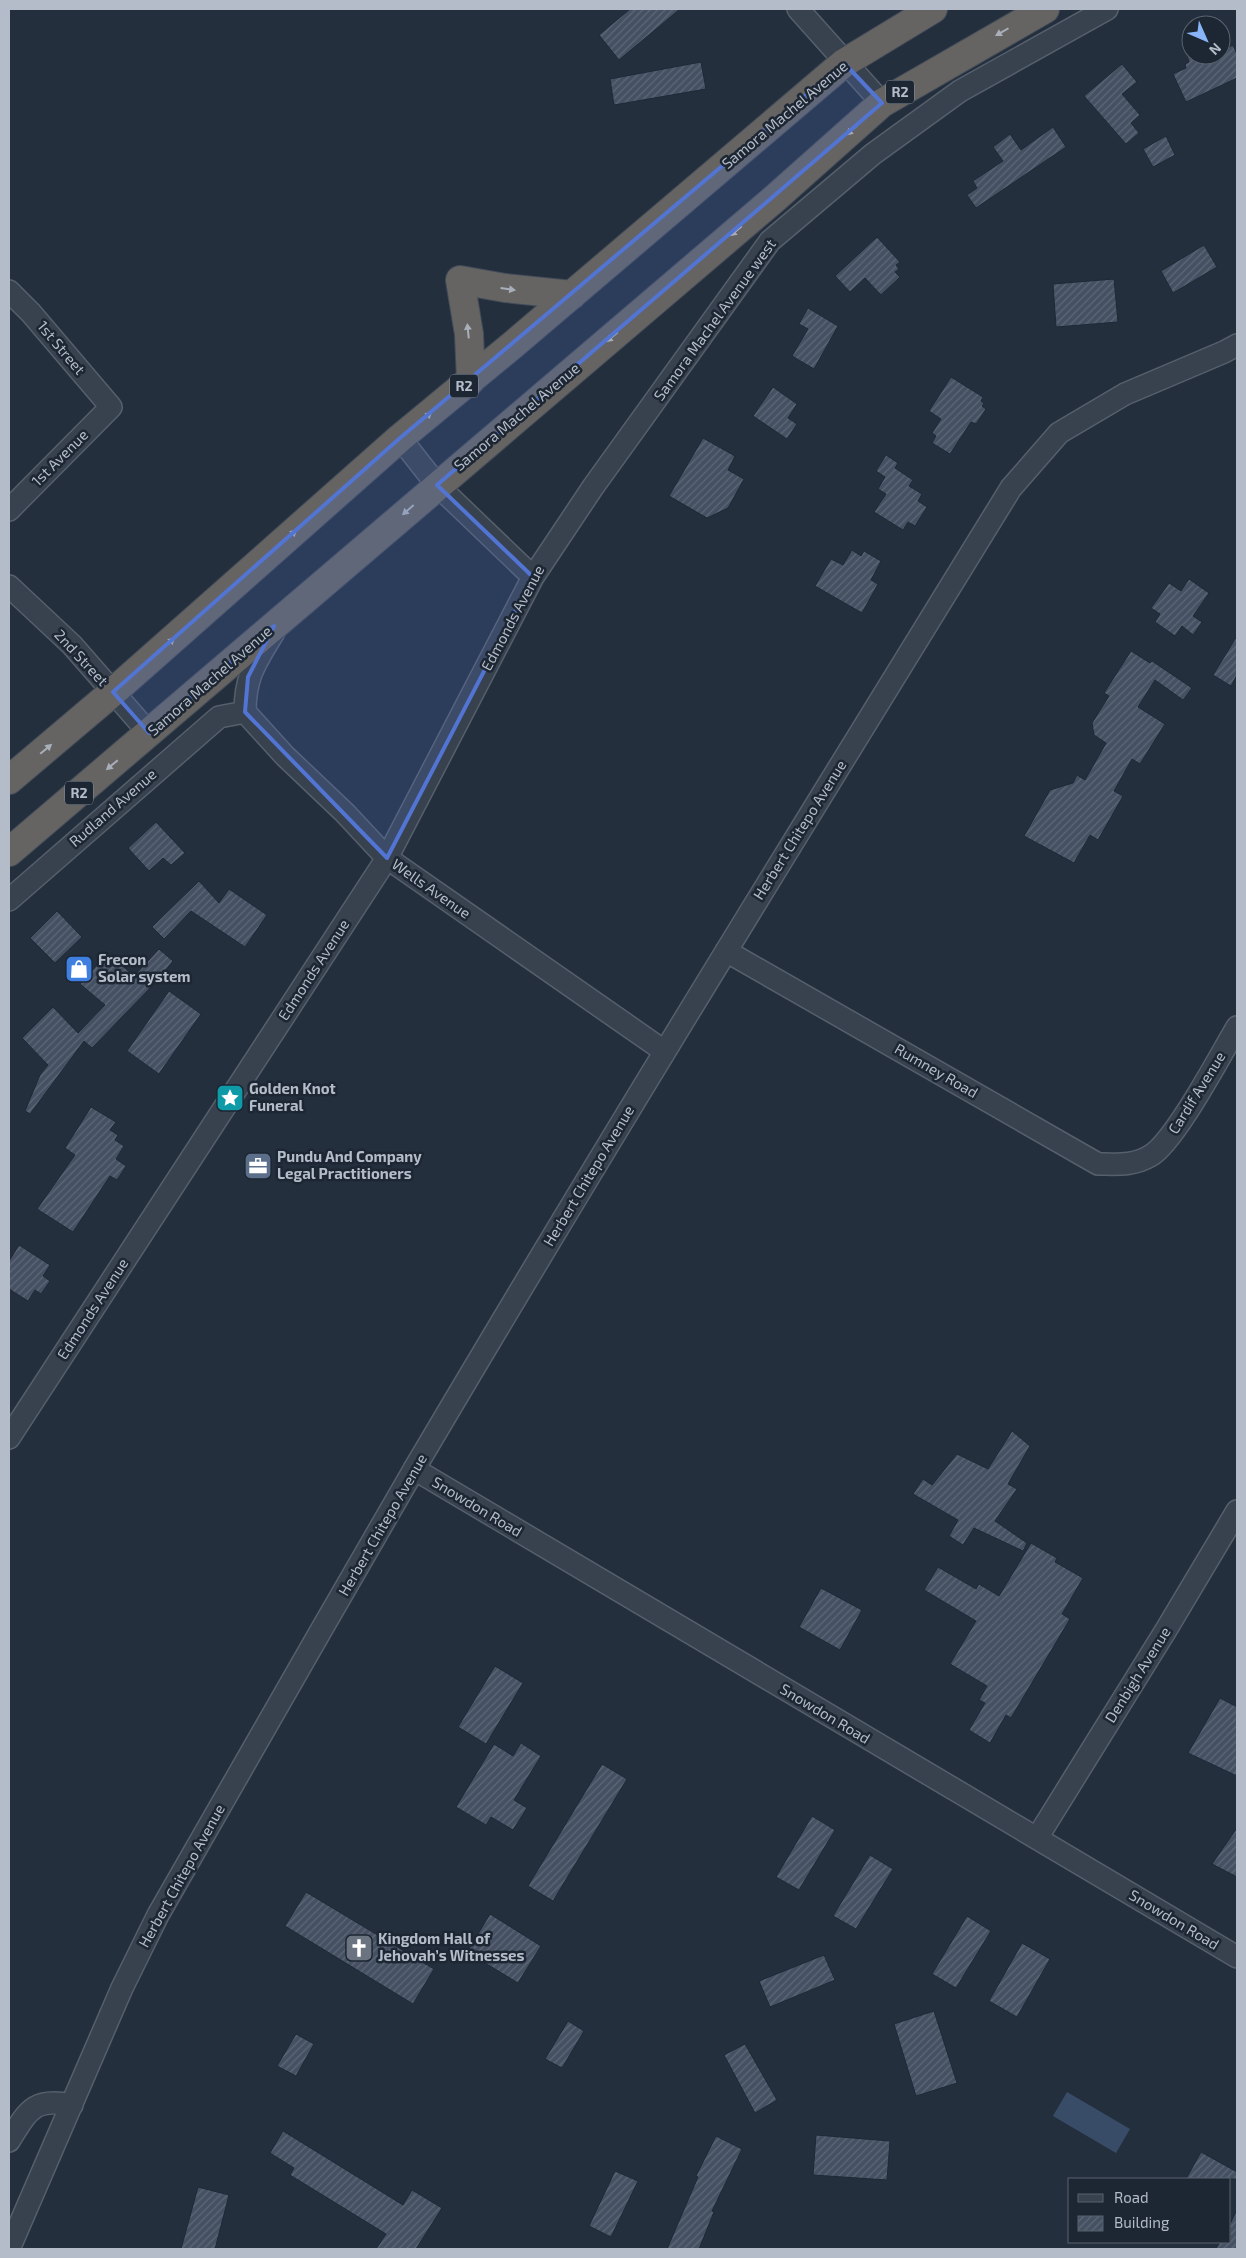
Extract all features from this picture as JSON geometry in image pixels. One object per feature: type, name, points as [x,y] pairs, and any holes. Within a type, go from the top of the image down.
[{"type":"highway","name":"Samora Machel Avenue","points":[[9,780],[113,692],[400,438],[572,295],[844,63],[933,9]]},
{"type":"highway","name":"Samora Machel Avenue","points":[[9,852],[773,200],[882,103],[1045,9]]},
{"type":"highway","points":[[471,380],[469,334],[460,280],[523,291],[572,295]]},
{"type":"street","points":[[798,9],[844,63],[882,103]]},
{"type":"street","name":"Samora Machel Avenue west","points":[[593,487],[770,241],[873,154],[960,91],[1107,9]]},
{"type":"street","name":"1st Street","points":[[9,291],[111,407]]},
{"type":"street","name":"Herbert Chitepo Avenue","points":[[9,2248],[122,1988],[158,1915],[414,1470],[664,1051],[1011,488],[1059,433],[1124,394],[1233,353]]},
{"type":"street","name":"1st Avenue","points":[[9,510],[111,407]]},
{"type":"street","points":[[400,438],[437,485],[533,577]]},
{"type":"street","name":"Edmonds Avenue","points":[[9,1438],[387,858],[533,577],[593,487]]},
{"type":"street","name":"2nd Street","points":[[9,586],[72,645],[149,733]]},
{"type":"street","points":[[245,712],[245,691],[248,677],[281,620]]},
{"type":"street","name":"Wells Avenue","points":[[245,712],[285,756],[345,813],[387,858],[664,1051]]},
{"type":"street","name":"Rudland Avenue","points":[[9,900],[219,717],[245,712]]},
{"type":"street","name":"Rumney Road","points":[[726,951],[1098,1164],[1129,1165],[1152,1156]]},
{"type":"street","name":"Cardif Avenue","points":[[1152,1156],[1173,1134],[1237,1026]]},
{"type":"street","name":"Snowdon Road","points":[[414,1470],[1237,1957]]},
{"type":"street","name":"Denbigh Avenue","points":[[1037,1838],[1161,1639],[1237,1511]]},
{"type":"street","points":[[9,2141],[26,2114],[40,2103],[53,2101],[72,2105]]},
{"type":"highlighted area","points":[[844,63],[882,103],[437,485],[533,577],[387,858],[245,712],[248,677],[274,626],[149,733],[113,692],[400,438]]},
{"type":"water","points":[[1067,2092],[1130,2129],[1116,2153],[1053,2116]]},
{"type":"building","points":[[630,9],[680,9],[619,60],[599,35]]},
{"type":"building","points":[[1233,45],[1237,54],[1237,78],[1186,102],[1173,74],[1186,68],[1185,65],[1231,65],[1231,46]]},
{"type":"building","points":[[701,62],[706,89],[614,105],[610,79]]},
{"type":"building","points":[[1122,64],[1137,82],[1122,94],[1140,115],[1131,123],[1139,133],[1126,144],[1084,96]]},
{"type":"building","points":[[1053,127],[1066,147],[976,208],[967,195],[977,188],[973,181],[1003,161],[993,147],[1010,134],[1021,150]]},
{"type":"building","points":[[1166,136],[1175,155],[1153,167],[1143,149]]},
{"type":"building","points":[[877,237],[900,262],[896,265],[899,269],[895,272],[900,277],[881,295],[865,278],[850,292],[835,276]]},
{"type":"building","points":[[1204,245],[1217,267],[1173,293],[1161,271]]},
{"type":"building","points":[[1114,279],[1118,322],[1056,327],[1053,284]]},
{"type":"building","points":[[808,308],[838,326],[814,369],[792,356],[808,329],[799,324]]},
{"type":"building","points":[[951,377],[983,397],[981,401],[984,403],[982,406],[986,409],[976,424],[971,422],[950,454],[932,443],[936,436],[932,433],[941,419],[929,411]]},
{"type":"building","points":[[773,387],[797,404],[788,418],[797,424],[787,439],[753,416]]},
{"type":"building","points":[[703,438],[735,456],[728,470],[744,479],[728,508],[707,518],[669,496]]},
{"type":"building","points":[[886,455],[898,463],[895,468],[913,480],[909,486],[922,494],[918,501],[927,507],[915,526],[908,522],[903,530],[874,512],[886,494],[878,489],[885,477],[876,471]]},
{"type":"building","points":[[852,550],[861,556],[864,551],[881,561],[871,580],[878,584],[862,613],[815,586],[831,559],[843,565]]},
{"type":"building","points":[[1189,579],[1209,593],[1193,616],[1202,622],[1193,635],[1182,626],[1175,636],[1155,622],[1160,614],[1151,608],[1169,583],[1181,591]]},
{"type":"building","points":[[1237,636],[1237,675],[1231,686],[1213,675]]},
{"type":"building","points":[[1131,651],[1150,663],[1152,661],[1192,688],[1183,700],[1155,680],[1138,707],[1165,724],[1140,764],[1132,759],[1114,791],[1123,796],[1098,840],[1090,835],[1074,863],[1024,836],[1050,790],[1073,783],[1077,775],[1085,780],[1106,743],[1094,735],[1092,723],[1109,696],[1104,693]]},
{"type":"building","points":[[156,822],[185,853],[171,865],[163,858],[149,871],[128,848]]},
{"type":"building","points":[[199,881],[219,903],[229,889],[267,915],[245,947],[191,911],[164,939],[152,927]]},
{"type":"building","points":[[57,911],[82,937],[55,963],[30,938]]},
{"type":"building","points":[[159,949],[173,961],[156,982],[92,1048],[84,1041],[30,1114],[25,1111],[40,1075],[48,1065],[22,1038],[53,1007],[78,1033],[105,1005],[80,984],[108,953],[134,976]]},
{"type":"building","points":[[169,991],[201,1014],[159,1074],[127,1051]]},
{"type":"building","points":[[91,1107],[116,1122],[110,1130],[118,1135],[115,1140],[124,1146],[116,1159],[126,1166],[117,1180],[110,1176],[73,1232],[37,1209],[75,1155],[65,1148]]},
{"type":"building","points":[[19,1245],[50,1265],[43,1276],[50,1281],[41,1294],[35,1290],[28,1301],[9,1289],[9,1261]]},
{"type":"building","points":[[1012,1431],[1030,1446],[1008,1484],[1017,1489],[995,1521],[1027,1543],[1023,1551],[974,1528],[963,1545],[949,1536],[958,1520],[913,1494],[923,1479],[932,1485],[957,1454],[988,1469]]},
{"type":"building","points":[[1031,1543],[1057,1558],[1055,1562],[1083,1578],[1062,1614],[1070,1619],[1011,1718],[1006,1715],[990,1743],[969,1730],[985,1703],[979,1700],[987,1686],[950,1664],[976,1621],[924,1590],[938,1567],[976,1589],[979,1584],[999,1596]]},
{"type":"building","points":[[821,1588],[862,1610],[840,1650],[799,1627]]},
{"type":"building","points":[[495,1666],[523,1683],[486,1744],[458,1727]]},
{"type":"building","points":[[1220,1698],[1237,1707],[1237,1776],[1188,1753]]},
{"type":"building","points":[[521,1743],[541,1756],[514,1800],[527,1808],[513,1830],[491,1817],[486,1825],[456,1807],[494,1744],[513,1756]]},
{"type":"building","points":[[602,1764],[627,1779],[553,1901],[528,1886]]},
{"type":"building","points":[[812,1816],[835,1830],[799,1890],[776,1877]]},
{"type":"building","points":[[1237,1828],[1237,1877],[1212,1864]]},
{"type":"building","points":[[870,1855],[893,1869],[856,1929],[833,1916]]},
{"type":"building","name":"Kingdom Hall of Jehovah’s Witnesses","points":[[306,1892],[434,1969],[413,2004],[285,1926]]},
{"type":"building","points":[[490,1914],[541,1946],[518,1983],[467,1952]]},
{"type":"building","points":[[967,1916],[991,1931],[956,1988],[932,1974]]},
{"type":"building","points":[[1022,1943],[1050,1959],[1017,2017],[989,2001]]},
{"type":"building","points":[[824,1955],[835,1980],[770,2007],[759,1981]]},
{"type":"building","points":[[934,2011],[957,2083],[916,2096],[894,2024]]},
{"type":"building","points":[[568,2021],[584,2031],[562,2068],[545,2059]]},
{"type":"building","points":[[296,2034],[314,2044],[296,2076],[277,2066]]},
{"type":"building","points":[[745,2044],[777,2100],[755,2113],[724,2055]]},
{"type":"building","points":[[283,2131],[403,2205],[412,2190],[442,2208],[416,2249],[376,2249],[386,2234],[290,2175],[294,2168],[270,2153]]},
{"type":"building","points":[[816,2135],[890,2141],[887,2180],[813,2175]]},
{"type":"building","points":[[716,2136],[742,2149],[712,2211],[714,2212],[699,2249],[667,2249],[698,2177],[696,2176]]},
{"type":"building","points":[[1201,2152],[1237,2172],[1237,2179],[1187,2178]]},
{"type":"building","points":[[615,2171],[638,2181],[611,2237],[589,2226]]},
{"type":"building","points":[[198,2187],[229,2195],[215,2249],[181,2249]]},
{"type":"building","points":[[1237,2210],[1237,2249],[1216,2249],[1219,2243],[1231,2243],[1231,2222]]},
{"type":"place","name":"Frecon Solar system","points":[[79,969]]},
{"type":"place","name":"Golden Knot Funeral","points":[[230,1098]]},
{"type":"place","name":"Pundu And Company Legal Practitioners","points":[[258,1166]]},
{"type":"place","name":"Kingdom Hall of Jehovah’s Witnesses","points":[[359,1948]]}]
